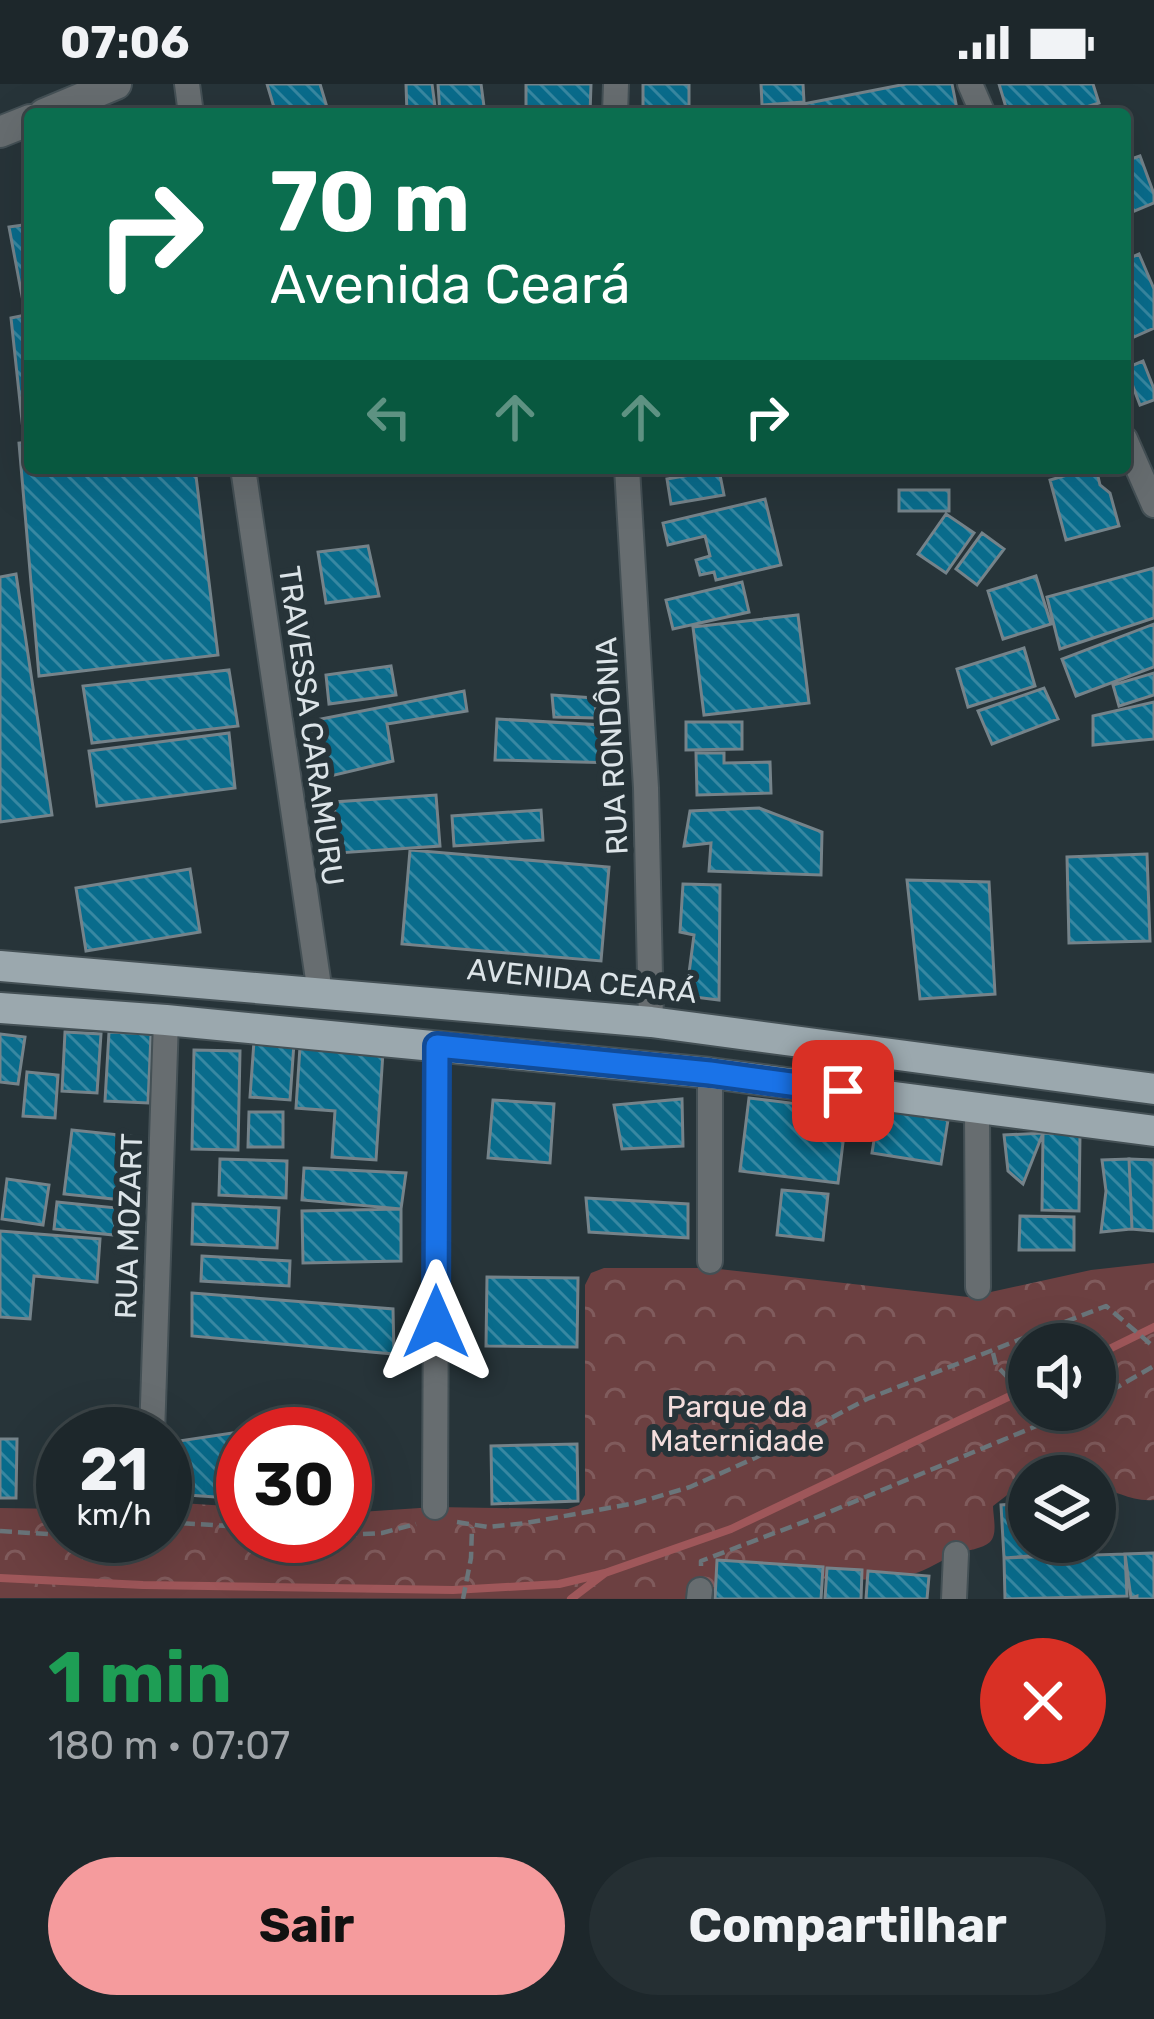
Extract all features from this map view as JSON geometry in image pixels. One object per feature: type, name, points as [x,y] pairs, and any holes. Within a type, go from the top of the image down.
[{"type":"main road","name":"AVENIDA CEARÁ","points":[[0,966],[651,1022],[1154,1089]]},
{"type":"main road","points":[[0,1008],[710,1073],[1154,1131]]},
{"type":"street","points":[[58,108],[116,84]]},
{"type":"street","points":[[1131,453],[1154,505]]},
{"type":"street","name":"TRAVESSA CARAMURU","points":[[244,474],[320,994]]},
{"type":"street","name":"RUA RONDÔNIA","points":[[627,474],[646,788],[651,1022]]},
{"type":"street","name":"RUA MOZART","points":[[153,1407],[166,1021]]},
{"type":"street","points":[[434,1516],[437,1046]]},
{"type":"street","points":[[710,1073],[710,1261]]},
{"type":"street","points":[[977,1110],[978,1288]]},
{"type":"street","points":[[954,1599],[956,1554]]},
{"type":"path","points":[[372,1533],[434,1516],[472,1525],[507,1525],[636,1503],[690,1487],[867,1399],[1106,1306],[1154,1347]]},
{"type":"path","points":[[993,1352],[996,1365],[1008,1378]]},
{"type":"path","points":[[1116,1388],[1154,1366]]},
{"type":"path","points":[[700,1595],[701,1561],[1030,1431]]},
{"type":"path","points":[[463,1599],[472,1525]]},
{"type":"path","points":[[0,1531],[36,1533]]},
{"type":"green space","name":"Parque da Maternidade","points":[[1154,1263],[1154,1500],[1116,1493],[1116,1455],[1008,1455],[1008,1494],[993,1506],[992,1539],[979,1548],[913,1574],[747,1581],[694,1599],[0,1598],[0,1508],[36,1509],[36,1563],[192,1563],[192,1504],[216,1505],[216,1563],[372,1563],[372,1511],[568,1509],[579,1505],[585,1495],[585,1285],[591,1273],[604,1268],[710,1268],[968,1297],[1091,1270]]},
{"type":"building","points":[[267,84],[320,84],[327,108],[274,108]]},
{"type":"building","points":[[406,84],[432,84],[435,108],[407,108]]},
{"type":"building","points":[[438,84],[481,84],[484,108],[440,108]]},
{"type":"building","points":[[526,84],[591,84],[590,108],[526,108]]},
{"type":"building","points":[[643,84],[689,84],[689,108],[643,108]]},
{"type":"building","points":[[761,84],[803,84],[804,102],[762,105]]},
{"type":"building","points":[[906,84],[952,84],[957,108],[783,108]]},
{"type":"building","points":[[999,84],[1093,84],[1099,103],[1083,108],[1006,108]]},
{"type":"building","points":[[1140,156],[1154,203],[1131,213],[1131,159]]},
{"type":"building","points":[[24,225],[24,307],[9,227]]},
{"type":"building","points":[[1139,254],[1154,289],[1154,328],[1131,338],[1131,257]]},
{"type":"building","points":[[24,315],[24,430],[23,430],[11,318]]},
{"type":"building","points":[[1143,361],[1154,400],[1140,405],[1131,366]]},
{"type":"building","points":[[19,443],[24,443],[24,474],[196,474],[218,655],[39,676]]},
{"type":"building","points":[[720,474],[724,495],[671,504],[667,479]]},
{"type":"building","points":[[1097,474],[1100,485],[1110,493],[1119,526],[1066,540],[1050,480]]},
{"type":"building","points":[[899,490],[949,490],[949,511],[899,511]]},
{"type":"building","points":[[765,499],[781,565],[716,580],[714,572],[700,575],[696,560],[710,556],[705,536],[668,545],[663,523]]},
{"type":"building","points":[[946,514],[974,533],[946,573],[918,554]]},
{"type":"building","points":[[982,533],[1004,549],[977,585],[956,569]]},
{"type":"building","points":[[368,546],[379,596],[326,603],[318,552]]},
{"type":"building","points":[[1154,568],[1154,618],[1060,649],[1047,597]]},
{"type":"building","points":[[16,574],[52,815],[0,822],[0,577]]},
{"type":"building","points":[[1036,576],[1051,624],[1003,639],[988,591]]},
{"type":"building","points":[[742,582],[749,612],[673,629],[666,600]]},
{"type":"building","points":[[798,615],[809,703],[704,715],[693,627]]},
{"type":"building","points":[[1154,624],[1154,667],[1076,696],[1062,659]]},
{"type":"building","points":[[1024,648],[1035,686],[968,707],[957,669]]},
{"type":"building","points":[[391,666],[396,695],[329,704],[326,675]]},
{"type":"building","points":[[229,670],[238,726],[92,743],[83,686]]},
{"type":"building","points":[[1154,673],[1154,695],[1119,706],[1113,685]]},
{"type":"building","points":[[1044,688],[1058,719],[992,744],[978,711]]},
{"type":"building","points":[[464,691],[467,711],[387,724],[393,761],[318,779],[311,721]]},
{"type":"building","points":[[552,695],[594,698],[597,718],[554,717]]},
{"type":"building","points":[[1154,702],[1154,739],[1093,745],[1093,716]]},
{"type":"building","points":[[497,719],[620,726],[619,763],[495,760]]},
{"type":"building","points":[[686,722],[742,722],[742,749],[686,750]]},
{"type":"building","points":[[229,733],[235,788],[97,806],[89,751]]},
{"type":"building","points":[[696,753],[724,753],[724,763],[770,762],[771,793],[697,795]]},
{"type":"building","points":[[436,795],[440,846],[338,853],[334,802]]},
{"type":"building","points":[[759,808],[822,832],[821,875],[709,871],[711,843],[684,846],[690,811]]},
{"type":"building","points":[[541,810],[543,840],[454,846],[452,816]]},
{"type":"building","points":[[410,850],[609,867],[601,961],[402,944]]},
{"type":"building","points":[[1147,854],[1150,941],[1069,943],[1067,857]]},
{"type":"building","points":[[190,869],[200,932],[86,951],[76,888]]},
{"type":"building","points":[[907,880],[989,882],[995,994],[920,999]]},
{"type":"building","points":[[683,884],[720,885],[719,1000],[686,996],[694,935],[680,932]]},
{"type":"building","points":[[65,1032],[101,1034],[97,1093],[62,1091]]},
{"type":"building","points":[[109,1032],[151,1034],[148,1103],[105,1101]]},
{"type":"building","points":[[0,1034],[25,1037],[18,1084],[0,1082]]},
{"type":"building","points":[[254,1041],[294,1043],[290,1100],[250,1097]]},
{"type":"building","points":[[300,1047],[383,1052],[376,1160],[332,1157],[335,1111],[296,1108]]},
{"type":"building","points":[[194,1050],[240,1051],[238,1150],[192,1149]]},
{"type":"building","points":[[27,1072],[58,1075],[55,1118],[23,1116]]},
{"type":"building","points":[[749,1098],[847,1110],[838,1183],[740,1171]]},
{"type":"building","points":[[682,1099],[683,1146],[622,1149],[614,1105]]},
{"type":"building","points":[[493,1100],[554,1104],[550,1163],[488,1158]]},
{"type":"building","points":[[879,1109],[948,1120],[941,1164],[872,1153]]},
{"type":"building","points":[[249,1112],[283,1112],[283,1147],[248,1147]]},
{"type":"building","points":[[72,1130],[139,1137],[133,1201],[64,1194]]},
{"type":"building","points":[[1043,1133],[1080,1134],[1079,1211],[1042,1210]]},
{"type":"building","points":[[1043,1133],[1023,1184],[1008,1171],[1004,1135]]},
{"type":"building","points":[[220,1159],[287,1161],[286,1198],[219,1195]]},
{"type":"building","points":[[1129,1159],[1132,1229],[1101,1232],[1106,1191],[1102,1160]]},
{"type":"building","points":[[1129,1159],[1154,1160],[1154,1231],[1132,1229]]},
{"type":"building","points":[[304,1168],[406,1173],[401,1209],[302,1200]]},
{"type":"building","points":[[7,1179],[49,1185],[43,1225],[2,1219]]},
{"type":"building","points":[[782,1190],[828,1194],[823,1240],[777,1235]]},
{"type":"building","points":[[586,1198],[688,1204],[688,1238],[589,1232]]},
{"type":"building","points":[[57,1202],[117,1208],[114,1235],[54,1229]]},
{"type":"building","points":[[193,1204],[279,1208],[277,1248],[192,1244]]},
{"type":"building","points":[[401,1209],[401,1261],[303,1263],[302,1211]]},
{"type":"building","points":[[1020,1216],[1074,1217],[1074,1250],[1019,1250]]},
{"type":"building","points":[[0,1231],[100,1239],[97,1282],[34,1276],[30,1319],[0,1317]]},
{"type":"building","points":[[202,1256],[290,1261],[289,1286],[201,1281]]},
{"type":"building","points":[[487,1277],[578,1278],[577,1347],[486,1346]]},
{"type":"building","points":[[192,1293],[393,1309],[394,1354],[192,1336]]},
{"type":"building","points":[[216,1435],[216,1497],[192,1495],[192,1439]]},
{"type":"building","points":[[0,1439],[17,1439],[16,1498],[0,1498]]},
{"type":"building","points":[[577,1444],[578,1501],[492,1504],[491,1446]]},
{"type":"building","points":[[1008,1504],[1008,1558],[1004,1558],[1001,1505]]},
{"type":"building","points":[[1154,1553],[1154,1599],[1131,1598],[1125,1554]]},
{"type":"building","points":[[1116,1554],[1125,1554],[1127,1596],[1005,1599],[1004,1558],[1008,1563],[1116,1563]]},
{"type":"building","points":[[717,1560],[823,1567],[821,1599],[715,1599]]},
{"type":"building","points":[[827,1568],[862,1570],[861,1599],[825,1599]]},
{"type":"building","points":[[868,1571],[929,1576],[927,1599],[866,1599]]},
{"type":"waterway","points":[[1116,1346],[1154,1327]]},
{"type":"waterway","points":[[571,1599],[605,1573],[731,1529],[1008,1397]]},
{"type":"waterway","points":[[0,1578],[453,1590],[559,1584],[605,1573]]},
{"type":"route","points":[[436,1322],[437,1046],[843,1091]]}]
